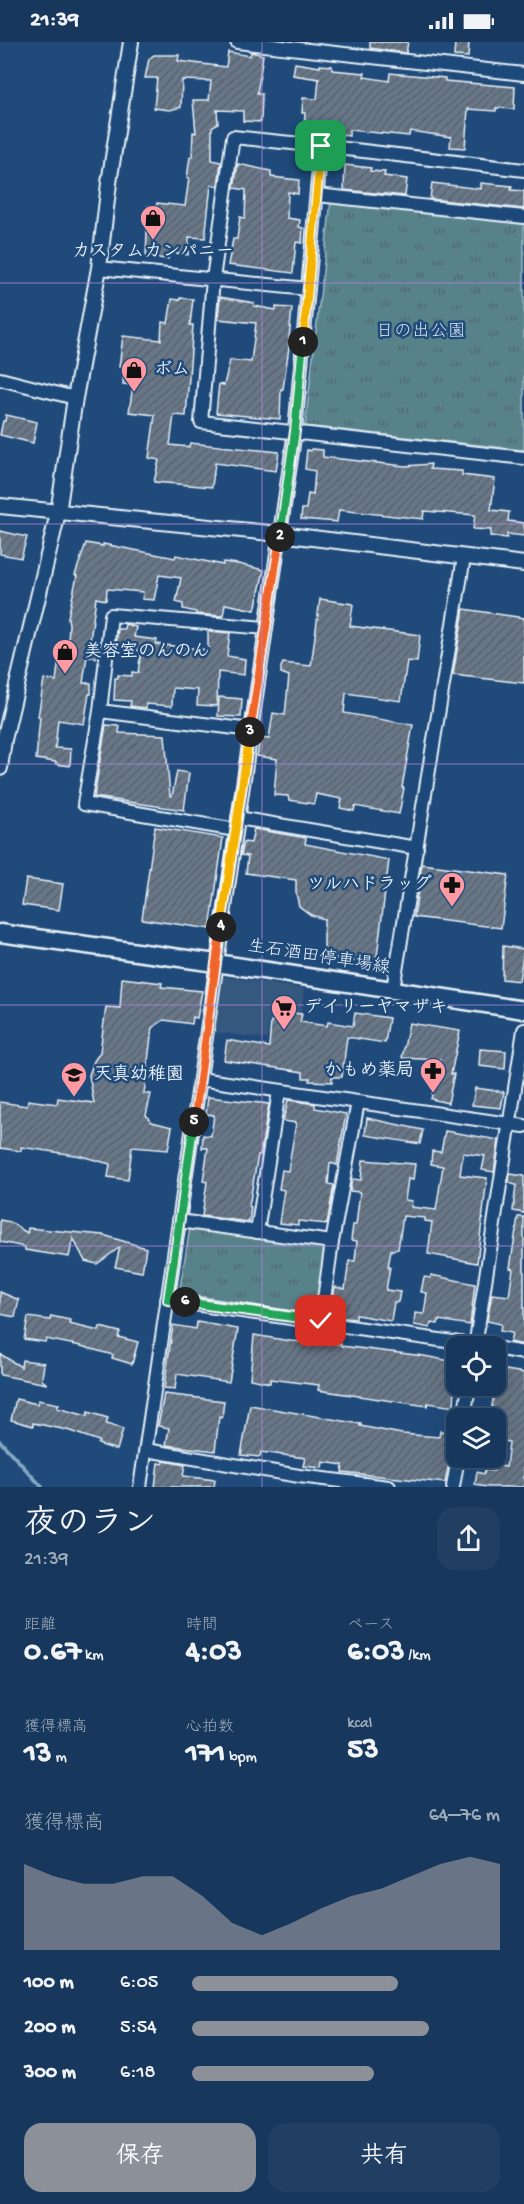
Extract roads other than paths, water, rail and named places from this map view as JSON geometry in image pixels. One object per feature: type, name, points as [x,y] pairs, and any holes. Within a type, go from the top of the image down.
[{"type":"main road","name":"生石酒田停車場線","points":[[0,933],[524,1010]]},
{"type":"street","points":[[0,768],[4,740],[58,513],[75,398],[99,268],[109,183],[131,42]]},
{"type":"street","points":[[237,42],[524,74]]},
{"type":"street","points":[[524,170],[232,137],[213,279],[201,422],[524,458]]},
{"type":"street","points":[[140,1487],[295,431],[321,146]]},
{"type":"street","points":[[317,195],[524,217]]},
{"type":"street","points":[[99,268],[308,289]]},
{"type":"street","points":[[0,379],[75,398]]},
{"type":"street","points":[[0,506],[280,534],[524,564]]},
{"type":"street","points":[[393,989],[465,557]]},
{"type":"street","points":[[266,628],[111,615],[100,711],[84,804],[417,848]]},
{"type":"street","points":[[100,711],[251,730]]},
{"type":"street","points":[[480,1336],[508,1124],[524,1030]]},
{"type":"street","points":[[200,1079],[524,1126]]},
{"type":"street","points":[[257,1232],[279,1091]]},
{"type":"street","points":[[321,1321],[332,1242],[358,1102]]},
{"type":"street","points":[[179,1221],[332,1242]]},
{"type":"street","points":[[168,1300],[446,1341]]},
{"type":"street","points":[[506,1350],[524,1353]]},
{"type":"street","points":[[146,1450],[299,1476],[389,1487]]},
{"type":"street","points":[[453,1487],[456,1468]]},
{"type":"waterway","points":[[0,1441],[42,1487]]},
{"type":"place","name":"カスタムカンパニー","points":[[153,241]]},
{"type":"place","name":"ボム","points":[[134,393]]},
{"type":"place","name":"美容室のんのん","points":[[65,675]]},
{"type":"place","name":"ツルハドラッグ","points":[[452,908]]},
{"type":"place","name":"デイリーヤマザキ","points":[[284,1031]]},
{"type":"place","name":"かもめ薬局","points":[[433,1094]]},
{"type":"place","name":"天真幼稚園","points":[[74,1098]]},
{"type":"park label","name":"日の出公園","points":[[421,332]]}]
